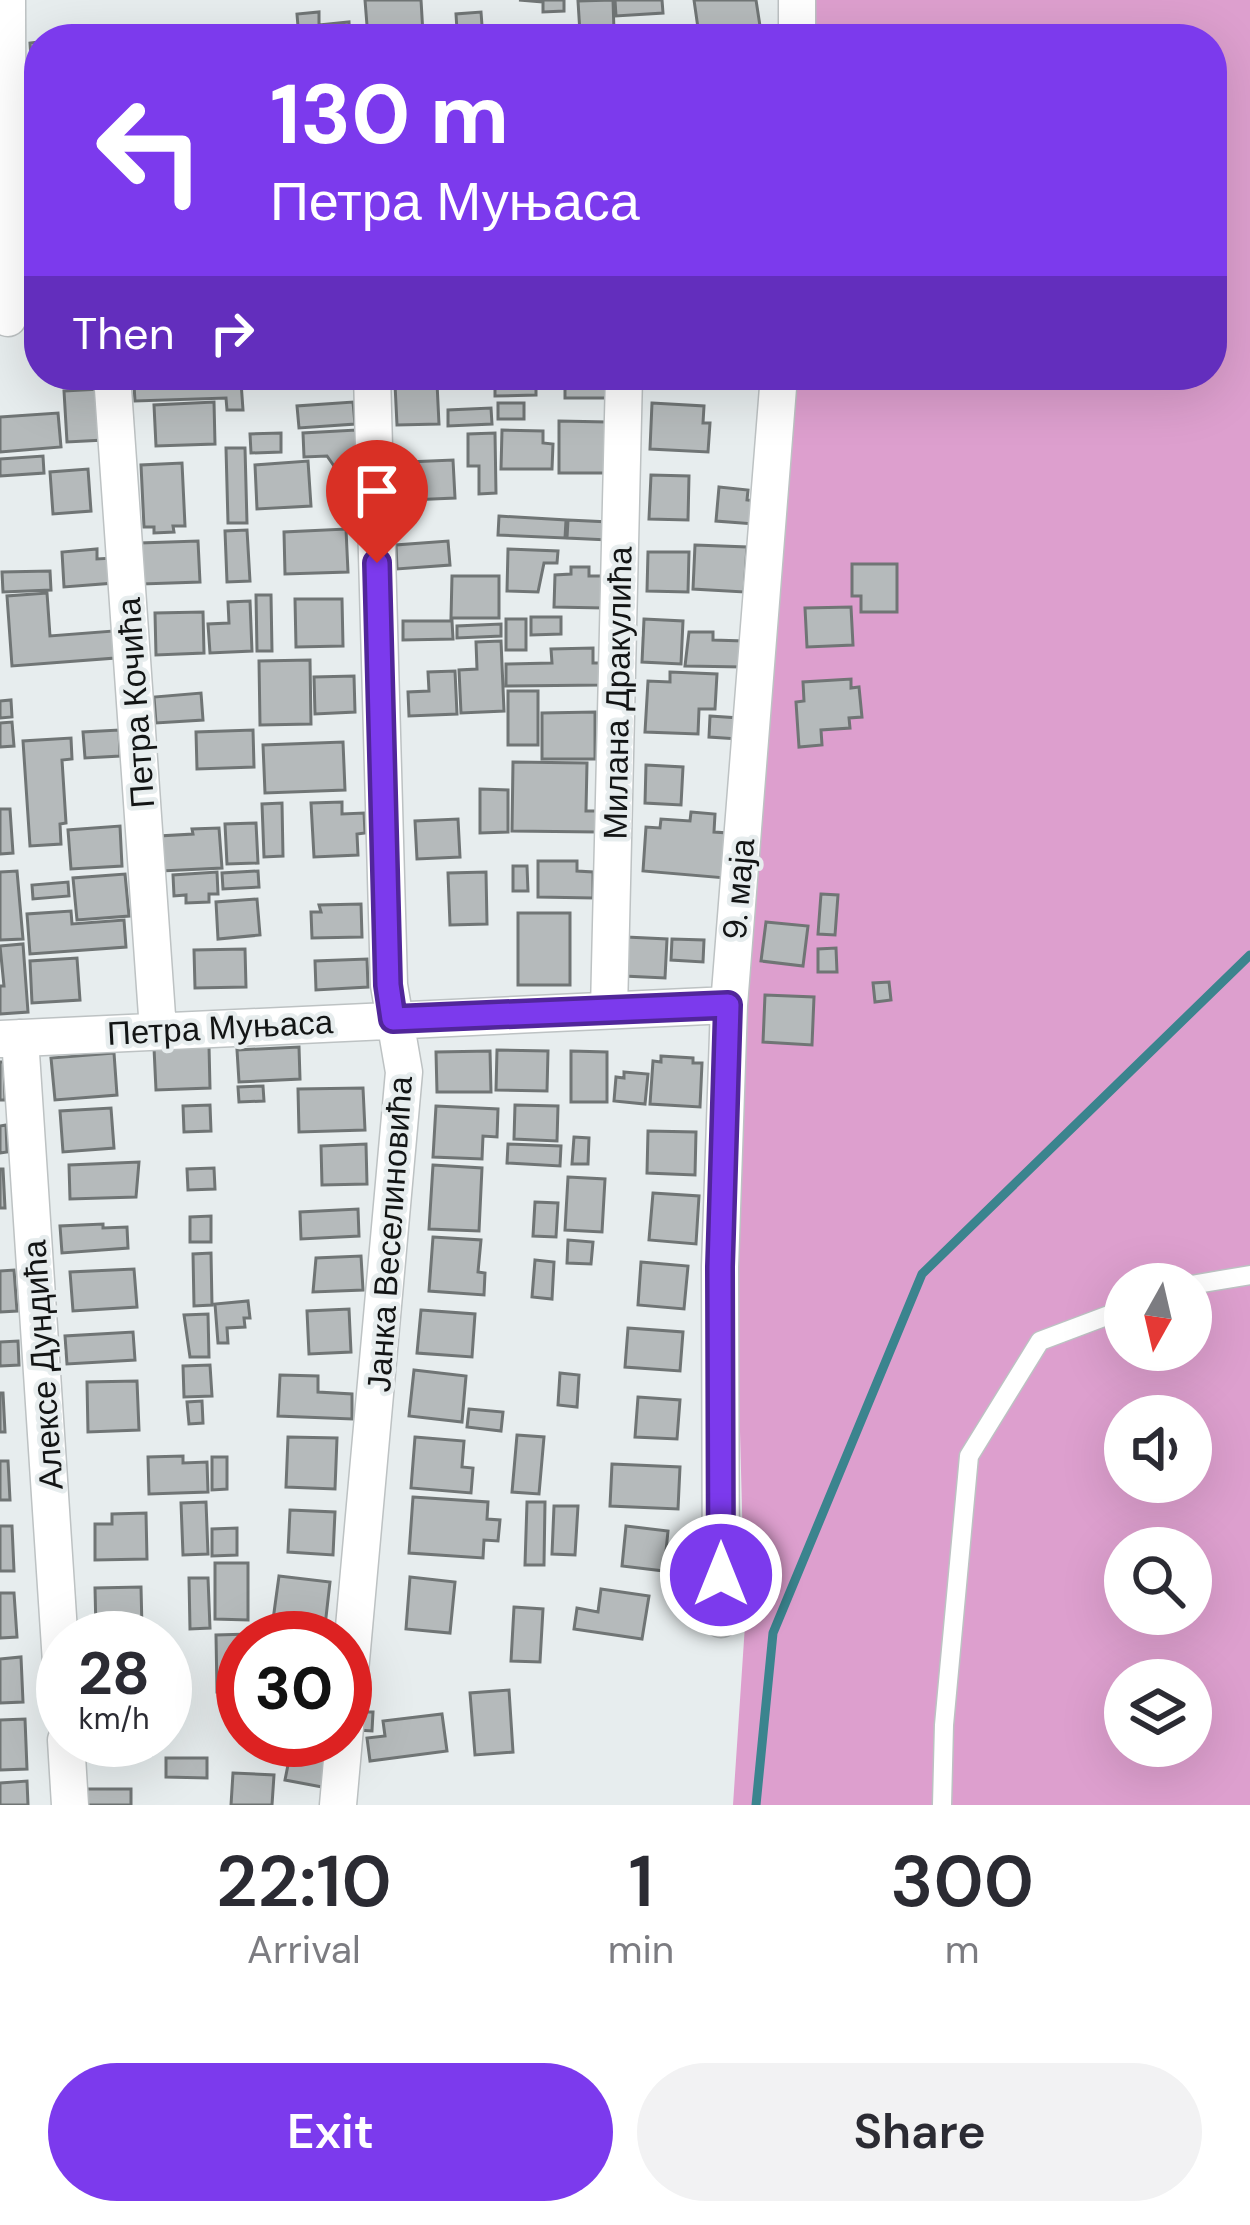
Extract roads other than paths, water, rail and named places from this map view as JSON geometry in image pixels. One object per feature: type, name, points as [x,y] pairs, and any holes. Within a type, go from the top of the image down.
[{"type":"street","points":[[8,0],[16,316]]},
{"type":"street","name":"Петра Кочића","points":[[113,390],[158,1030]]},
{"type":"street","name":"Јанка Веселиновића","points":[[338,1805],[404,1092],[388,985],[372,390]]},
{"type":"street","name":"Милана Дракулића","points":[[609,1010],[624,390]]},
{"type":"street","name":"9. маја","points":[[721,1619],[720,1267],[728,1005],[778,390]]},
{"type":"street","name":"Петра Муњаса","points":[[10,1039],[728,1005]]},
{"type":"street","name":"Алексе Дундића","points":[[10,1039],[56,1611]]},
{"type":"street","points":[[68,1767],[70,1805]]},
{"type":"lane","points":[[1212,1281],[1250,1275]]},
{"type":"lane","points":[[942,1805],[944,1725],[969,1456],[1040,1341],[1104,1317]]},
{"type":"waterway","points":[[756,1805],[773,1633],[922,1274],[1250,955]]}]
